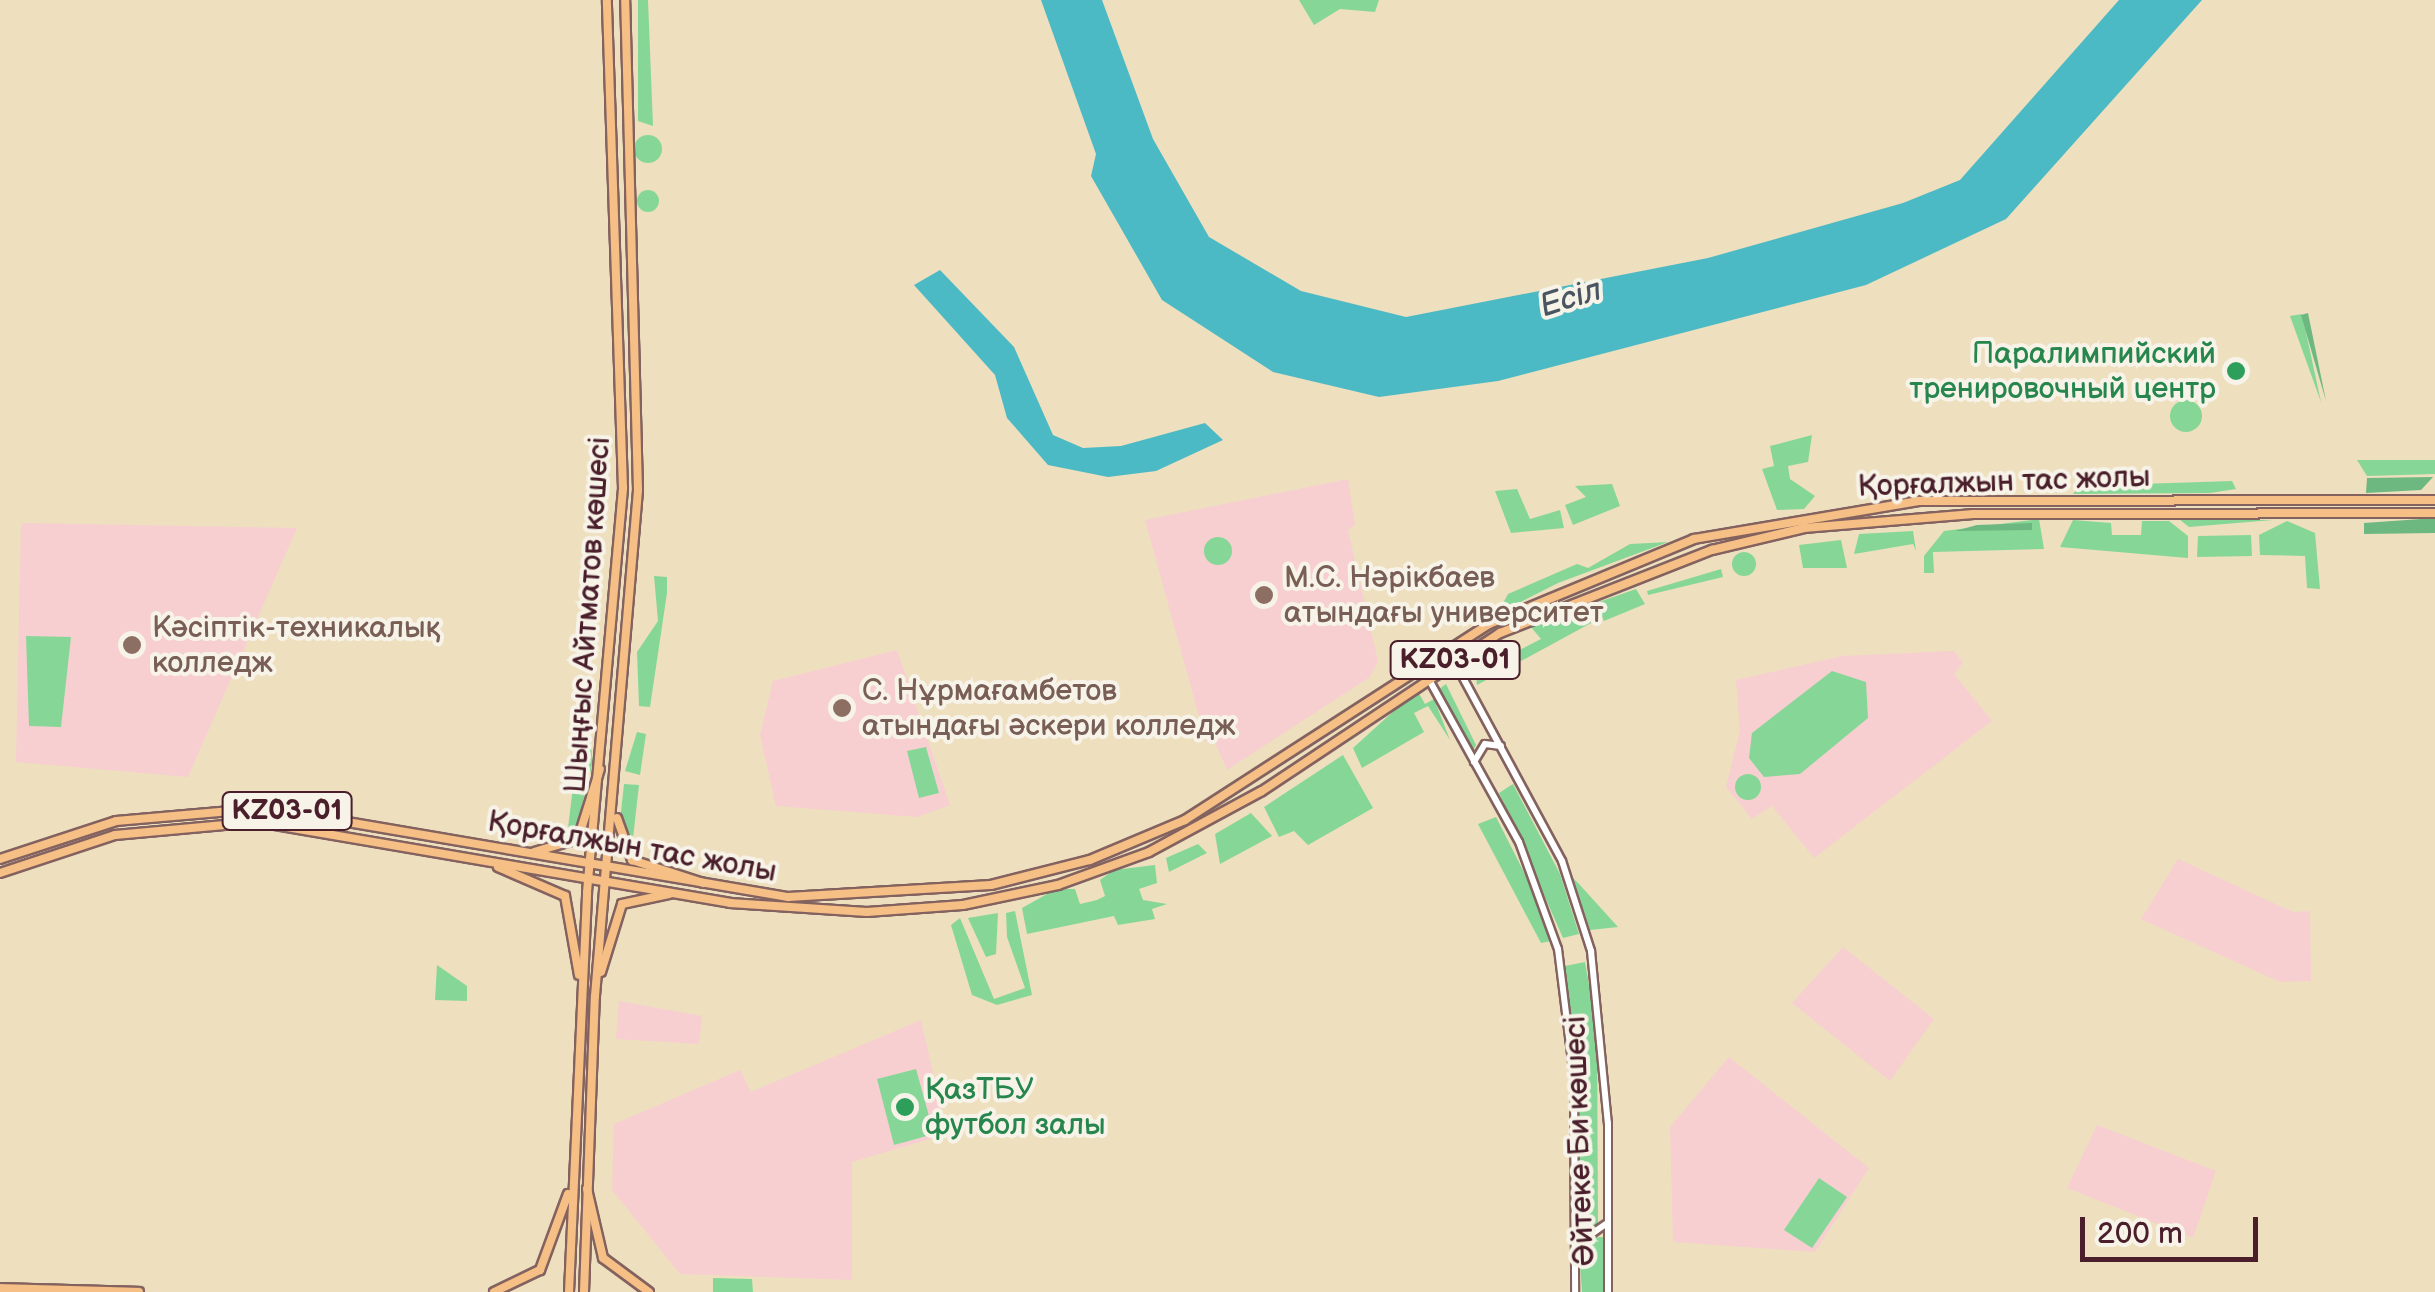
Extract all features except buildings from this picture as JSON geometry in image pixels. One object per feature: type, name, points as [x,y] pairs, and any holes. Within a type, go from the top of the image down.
[{"type":"main road","name":"Шыңғыс Айтматов көшесі","points":[[569,1292],[570,1190],[582,983],[590,868],[604,761],[624,404],[607,0]]},
{"type":"main road","name":"Шыңғыс Айтматов көшесі","points":[[584,1292],[584,1182],[595,996],[616,798],[638,490],[625,0]]},
{"type":"main road","points":[[2346,498],[2347,512]]},
{"type":"main road","points":[[2336,513],[2346,498]]},
{"type":"main road","points":[[2052,500],[2052,513]]},
{"type":"main road","name":"Қорғалжын тас жолы","points":[[0,859],[116,821],[265,808],[529,853],[607,871],[717,887],[883,898],[1079,863],[1224,798],[1448,650],[1546,595],[1716,533],[1887,504],[2435,500]]},
{"type":"main road","name":"Қорғалжын тас жолы","points":[[0,872],[115,836],[257,822],[589,880],[786,909],[902,911],[1058,885],[1193,831],[1428,677],[1553,606],[1777,534],[2052,513],[2435,512]]},
{"type":"main road","points":[[529,853],[578,839],[604,761]]},
{"type":"main road","points":[[616,798],[626,854],[717,887]]},
{"type":"main road","points":[[484,861],[565,896],[582,983]]},
{"type":"main road","points":[[595,996],[622,904],[681,893]]},
{"type":"main road","points":[[584,1182],[603,1258],[649,1292]]},
{"type":"main road","points":[[494,1292],[540,1270],[570,1190]]},
{"type":"main road","points":[[0,1288],[139,1292]]},
{"type":"street","name":"Әйтеке Би көшесі","points":[[1448,650],[1565,868],[1591,950],[1608,1292]]},
{"type":"street","name":"Әйтеке Би көшесі","points":[[1422,667],[1520,842],[1562,964],[1574,1077],[1574,1292]]},
{"type":"street","points":[[1474,762],[1485,744],[1502,746]]},
{"type":"street","points":[[1574,1227],[1590,1236],[1607,1222]]},
{"type":"shaded area","name":"М.С. Нәрікбаев атындағы университет","points":[[1348,479],[1355,525],[1348,530],[1378,661],[1370,677],[1227,770],[1214,740],[1206,742],[1145,520]]},
{"type":"shaded area","name":"Кәсіптік-техникалық колледж","points":[[21,523],[297,528],[188,777],[16,762]]},
{"type":"shaded area","name":"С. Нұрмағамбетов атындағы әскери колледж","points":[[897,650],[950,805],[917,817],[776,806],[760,735],[773,681]]},
{"type":"shaded area","points":[[1954,651],[1963,663],[1954,674],[1992,721],[1814,858],[1772,806],[1752,819],[1726,787],[1740,730],[1736,680],[1842,656]]},
{"type":"shaded area","points":[[2178,859],[2293,912],[2310,911],[2311,981],[2280,982],[2141,919]]},
{"type":"shaded area","points":[[1843,947],[1934,1019],[1890,1081],[1792,1003]]},
{"type":"shaded area","points":[[619,1001],[702,1016],[699,1044],[616,1039]]},
{"type":"shaded area","points":[[921,1020],[947,1134],[852,1162],[852,1280],[680,1274],[612,1190],[614,1124],[740,1070],[751,1092]]},
{"type":"shaded area","points":[[1729,1057],[1869,1168],[1815,1252],[1673,1242],[1670,1127]]},
{"type":"shaded area","points":[[2097,1125],[2216,1171],[2193,1238],[2067,1188]]},
{"type":"green space","points":[[638,0],[648,0],[653,126],[638,121]]},
{"type":"green space","points":[[1299,0],[1379,0],[1375,12],[1340,9],[1314,25]]},
{"type":"green space","points":[[648,135],[658,139],[662,149],[658,159],[648,163],[638,159],[634,149],[638,139]]},
{"type":"green space","points":[[644,190],[652,190],[659,201],[652,212],[644,212],[637,205],[637,197]]},
{"type":"green space","points":[[2308,313],[2326,401],[2301,315]]},
{"type":"green space","points":[[2302,314],[2321,402],[2290,316]]},
{"type":"green space","points":[[2186,400],[2197,405],[2202,416],[2197,427],[2186,432],[2175,427],[2170,416],[2175,405]]},
{"type":"green space","points":[[1812,435],[1808,462],[1788,466],[1790,479],[1815,496],[1804,509],[1777,510],[1762,469],[1774,466],[1770,446]]},
{"type":"green space","points":[[2357,460],[2435,460],[2435,474],[2367,476]]},
{"type":"green space","points":[[2433,477],[2421,490],[2366,493],[2367,478]]},
{"type":"green space","points":[[2232,481],[2236,489],[2210,493],[2073,494],[2079,486]]},
{"type":"green space","points":[[1612,484],[1620,506],[1573,525],[1565,505],[1586,497],[1575,486]]},
{"type":"green space","points":[[1517,489],[1530,519],[1560,510],[1564,528],[1511,533],[1495,491]]},
{"type":"green space","points":[[2435,518],[2435,533],[2364,534],[2364,523]]},
{"type":"green space","points":[[2039,519],[2044,549],[1933,552],[1934,573],[1924,573],[1924,556],[1944,531]]},
{"type":"green space","points":[[2179,519],[2273,520],[2189,527]]},
{"type":"green space","points":[[2073,520],[2111,523],[2112,535],[2141,535],[2142,521],[2169,521],[2188,536],[2188,558],[2060,547]]},
{"type":"green space","points":[[2287,521],[2315,533],[2320,589],[2307,588],[2305,556],[2260,555],[2259,535]]},
{"type":"green space","points":[[2032,523],[2032,530],[1955,531],[1977,525]]},
{"type":"green space","points":[[1913,531],[1916,551],[1913,544],[1854,554],[1859,534]]},
{"type":"green space","points":[[2251,535],[2252,556],[2197,557],[2198,536]]},
{"type":"green space","points":[[1218,537],[1228,541],[1232,551],[1228,561],[1218,565],[1208,561],[1204,551],[1208,541]]},
{"type":"green space","points":[[1841,540],[1847,568],[1803,568],[1799,545]]},
{"type":"green space","points":[[1668,542],[1558,583],[1497,614],[1508,594],[1577,564],[1588,568],[1630,544]]},
{"type":"green space","points":[[1744,552],[1756,564],[1744,576],[1732,564]]},
{"type":"green space","points":[[1721,569],[1723,577],[1648,595],[1647,591]]},
{"type":"green space","points":[[654,576],[667,577],[667,593],[650,707],[639,706],[637,652],[658,621]]},
{"type":"green space","points":[[1636,589],[1645,604],[1604,621],[1596,603]]},
{"type":"green space","points":[[1561,607],[1584,607],[1591,623],[1477,685],[1474,656],[1498,642],[1512,654],[1541,639],[1531,627]]},
{"type":"green space","points":[[26,636],[71,637],[61,727],[29,726]]},
{"type":"green space","points":[[1832,671],[1866,682],[1868,718],[1800,774],[1764,777],[1749,758],[1752,733]]},
{"type":"green space","points":[[1446,684],[1476,745],[1472,752],[1439,689]]},
{"type":"green space","points":[[1417,690],[1425,704],[1434,699],[1450,740],[1428,706],[1414,713],[1424,732],[1362,768],[1353,748]]},
{"type":"green space","points":[[584,697],[593,761],[576,830],[568,828]]},
{"type":"green space","points":[[637,732],[646,734],[640,775],[625,771]]},
{"type":"green space","points":[[926,747],[939,793],[919,798],[907,751]]},
{"type":"green space","points":[[1343,755],[1373,808],[1308,845],[1294,831],[1279,837],[1264,807]]},
{"type":"green space","points":[[1748,774],[1757,778],[1761,787],[1757,796],[1748,800],[1739,796],[1735,787],[1739,778]]},
{"type":"green space","points":[[624,784],[639,785],[633,838],[620,821]]},
{"type":"green space","points":[[1513,784],[1560,874],[1579,934],[1563,938],[1499,793]]},
{"type":"green space","points":[[1251,813],[1272,836],[1220,864],[1215,834]]},
{"type":"green space","points":[[1496,817],[1535,894],[1551,941],[1541,943],[1478,824]]},
{"type":"green space","points":[[1198,844],[1207,853],[1169,872],[1166,858]]},
{"type":"green space","points":[[1155,865],[1157,883],[1139,889],[1143,900],[1167,904],[1152,909],[1155,919],[1118,925],[1114,916],[1027,934],[1022,908],[1056,889],[1075,889],[1080,904],[1097,900],[1105,896],[1100,880],[1114,870]]},
{"type":"green space","points":[[1573,878],[1579,884],[1618,927],[1590,930]]},
{"type":"green space","points":[[1015,911],[1032,995],[997,1005],[972,995],[951,925],[960,918],[994,999],[1025,988],[1007,937],[1006,913]]},
{"type":"green space","points":[[998,913],[996,954],[986,957],[968,918]]},
{"type":"green space","points":[[1585,962],[1597,1031],[1598,1227],[1590,1231],[1582,1227],[1565,966]]},
{"type":"green space","points":[[437,965],[467,986],[467,1001],[435,1000]]},
{"type":"green space","name":"ҚазТБУ футбол залы","points":[[916,1069],[934,1134],[894,1145],[877,1079]]},
{"type":"green space","points":[[1819,1178],[1847,1197],[1812,1248],[1784,1230]]},
{"type":"green space","points":[[1603,1237],[1603,1292],[1582,1292],[1578,1238]]},
{"type":"green space","points":[[713,1278],[752,1279],[753,1292],[713,1292]]},
{"type":"water","name":"Есіл","points":[[1041,0],[1102,0],[1153,139],[1209,237],[1301,291],[1406,317],[1708,258],[1903,203],[1960,180],[2119,0],[2202,0],[2006,219],[1866,285],[1498,381],[1379,397],[1273,372],[1162,300],[1091,176],[1096,154]]},
{"type":"water","points":[[940,270],[1014,347],[1053,435],[1083,448],[1121,446],[1205,423],[1223,440],[1156,471],[1108,477],[1048,465],[1007,418],[995,375],[914,285]]},
{"type":"place","name":"Паралимпийский тренировочный центр","points":[[2236,371]]},
{"type":"place","name":"М.С. Нәрікбаев атындағы университет","points":[[1264,595]]},
{"type":"place","name":"Кәсіптік-техникалық колледж","points":[[132,645]]},
{"type":"place","name":"С. Нұрмағамбетов атындағы әскери колледж","points":[[842,708]]},
{"type":"place","name":"ҚазТБУ футбол залы","points":[[905,1107]]}]
